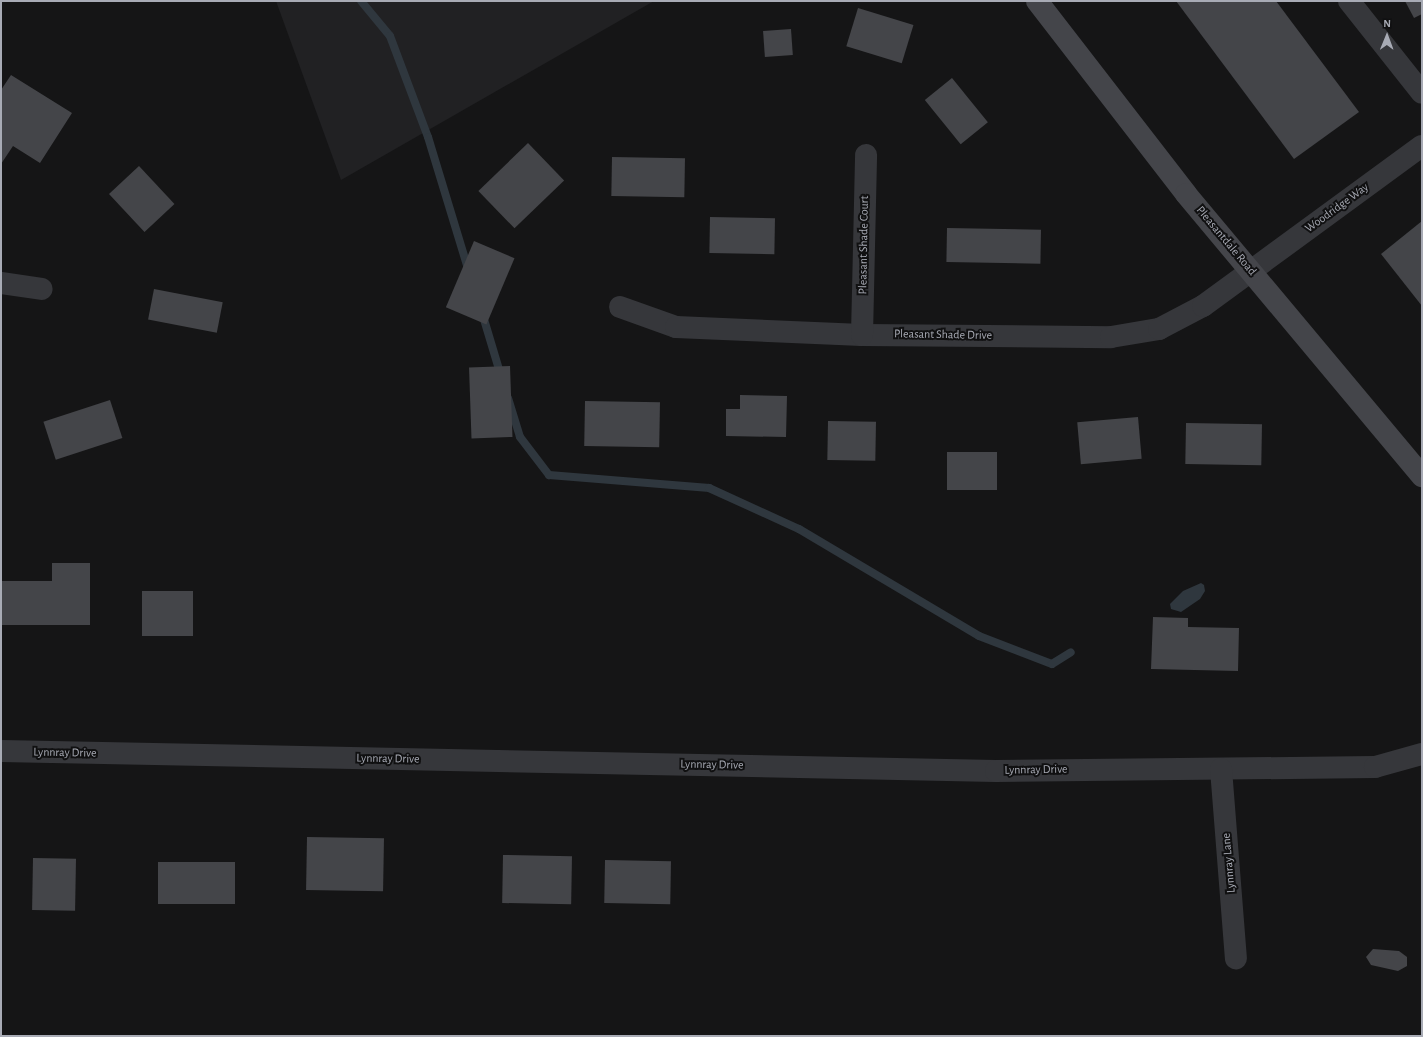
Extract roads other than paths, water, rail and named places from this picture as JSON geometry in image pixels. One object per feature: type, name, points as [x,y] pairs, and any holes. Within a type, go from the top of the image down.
[{"type":"main road","name":"Pleasantdale Road","points":[[1038,1],[1186,194],[1422,476]]},
{"type":"street","points":[[1349,1],[1422,92]]},
{"type":"street","name":"Woodridge Way","points":[[1251,270],[1422,146]]},
{"type":"street","name":"Pleasant Shade Court","points":[[862,335],[866,155]]},
{"type":"street","name":"Pleasant Shade Drive","points":[[620,307],[676,326],[862,335],[1111,337],[1159,329],[1203,306],[1251,270]]},
{"type":"street","points":[[1,283],[42,289]]},
{"type":"street","name":"Lynnray Drive","points":[[1,752],[996,771],[1375,767],[1422,754]]},
{"type":"street","name":"Lynnray Lane","points":[[1221,769],[1236,958]]},
{"type":"waterway","points":[[361,1],[390,36],[428,137],[468,269]]},
{"type":"waterway","points":[[483,316],[501,376]]},
{"type":"waterway","points":[[508,398],[520,437],[549,475],[709,488],[799,529],[979,636],[1052,664],[1071,652]]}]
